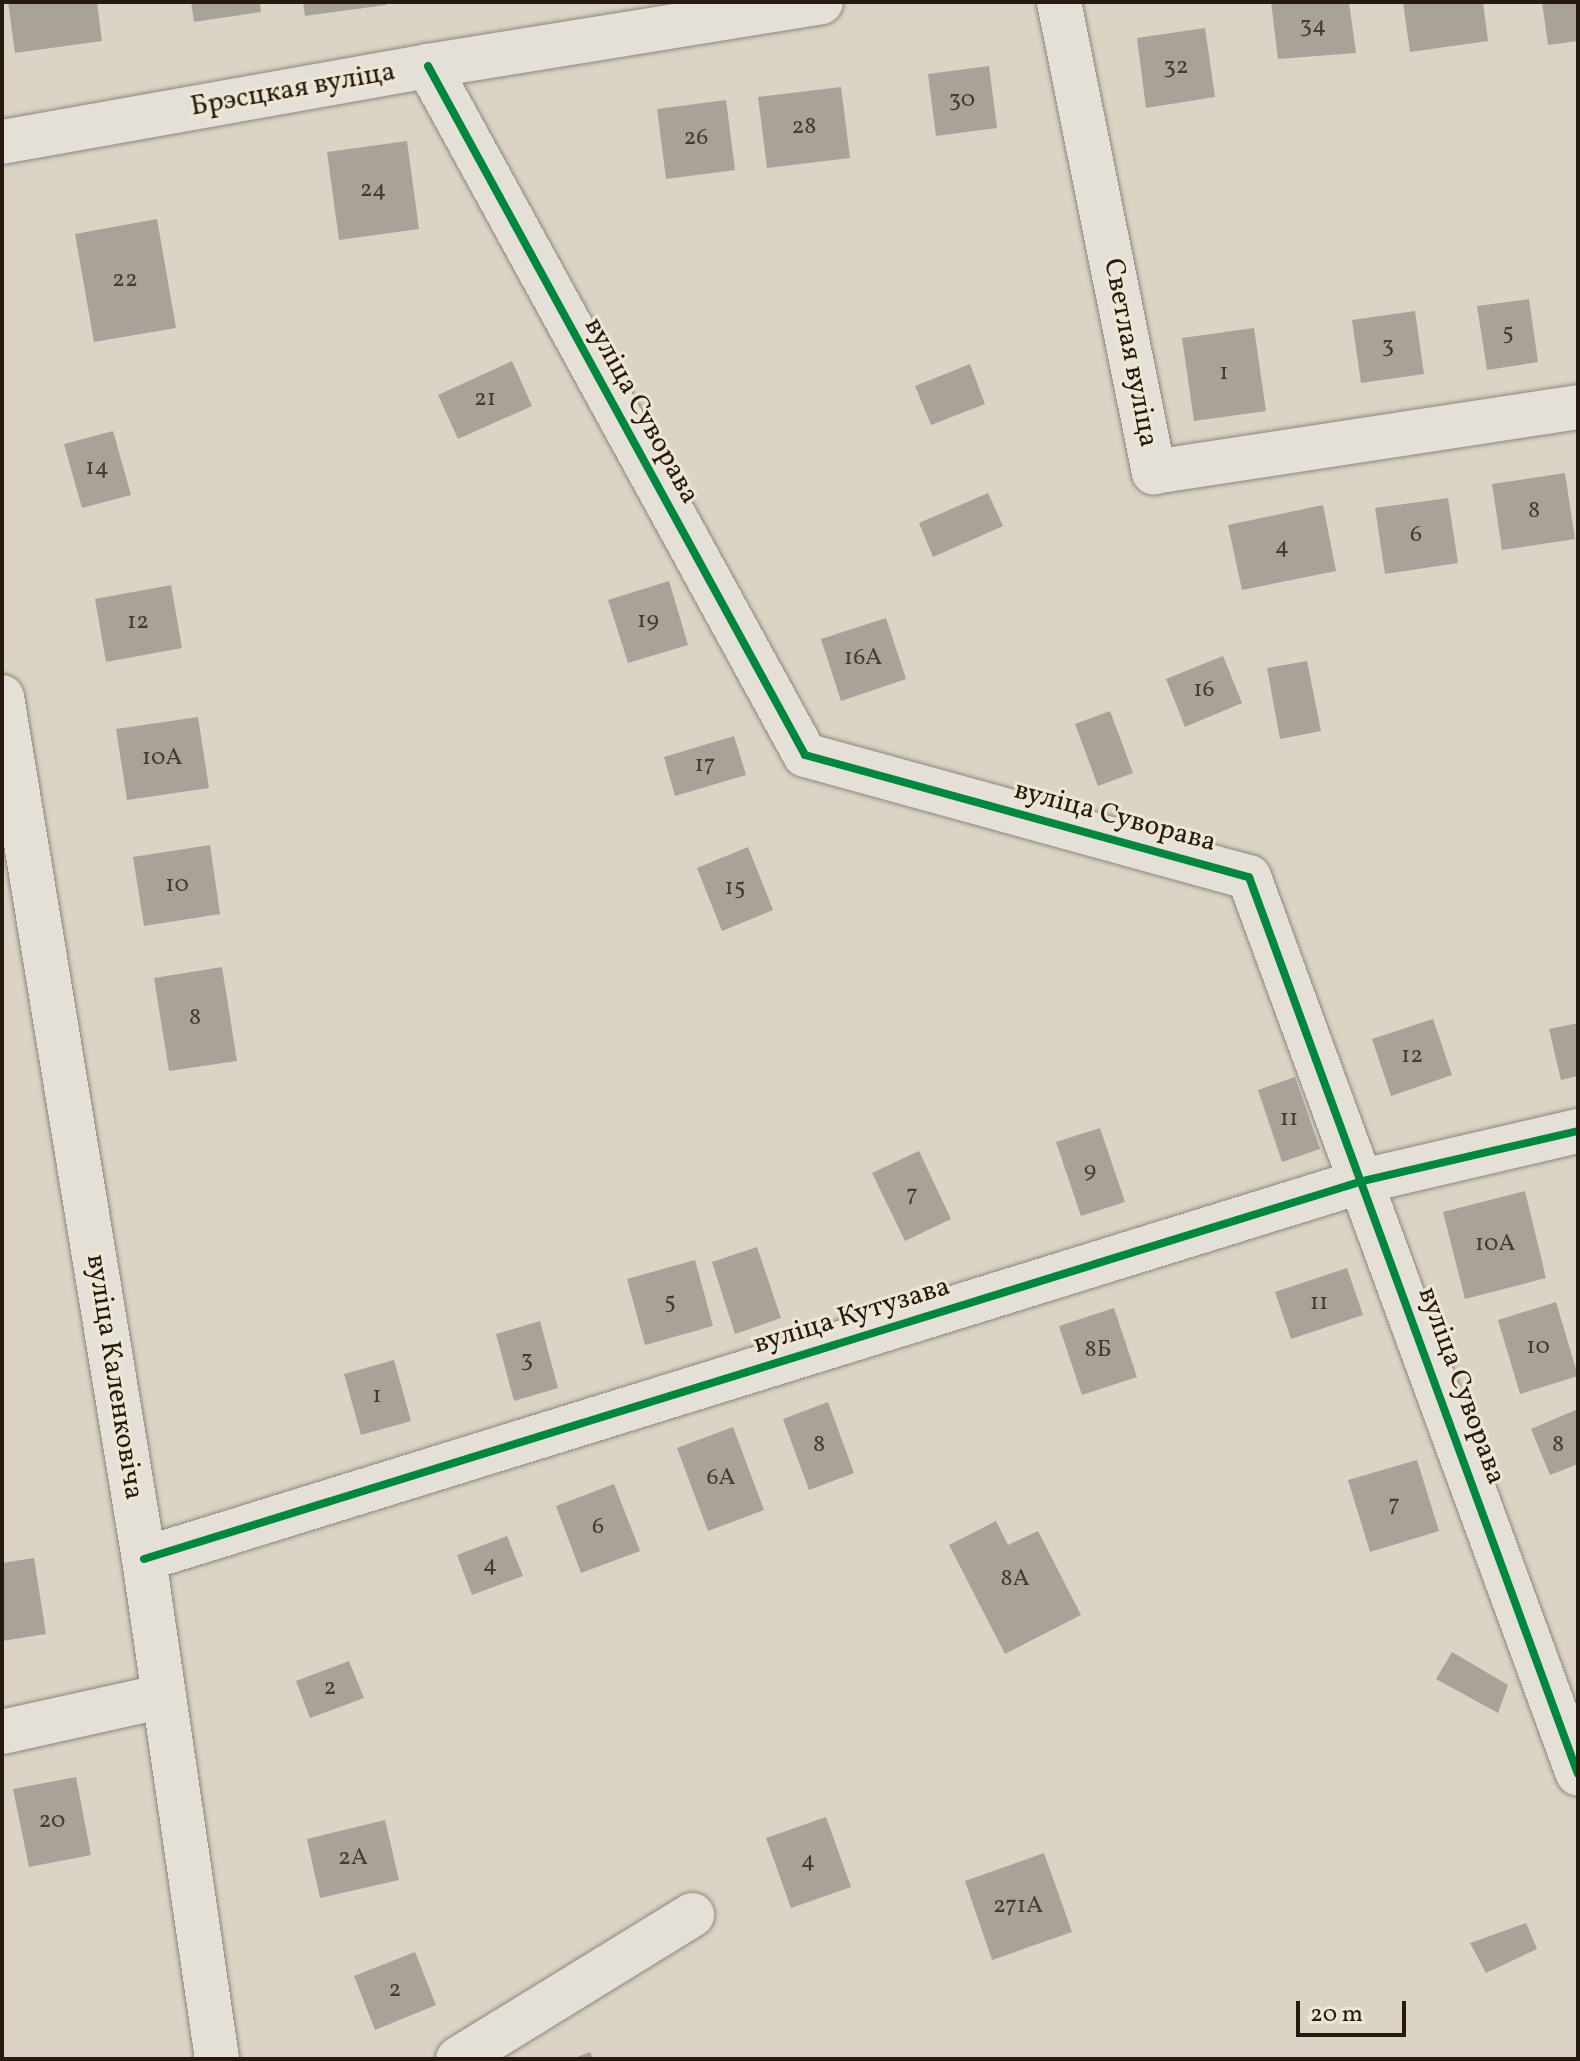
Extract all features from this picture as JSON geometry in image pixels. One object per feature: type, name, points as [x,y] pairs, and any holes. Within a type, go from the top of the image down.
[{"type":"street","name":"Брэсцкая вуліца","points":[[2,142],[428,66],[821,2]]},
{"type":"street","name":"Светлая вуліца","points":[[1059,2],[1154,472],[1578,407]]},
{"type":"street","name":"вуліца Суворава","points":[[428,66],[805,755],[1249,877],[1578,1774]]},
{"type":"street","name":"вуліца Каленковіча","points":[[4,722],[144,1559],[217,2059]]},
{"type":"street","name":"вуліца Кутузава","points":[[144,1559],[1363,1181],[1578,1131]]},
{"type":"street","points":[[2,1732],[164,1696]]},
{"type":"street","points":[[458,2059],[692,1915]]},
{"type":"building","points":[[8,2],[97,2],[102,41],[15,53]]},
{"type":"building","points":[[191,2],[260,2],[261,12],[194,22]]},
{"type":"building","points":[[303,2],[386,2],[386,5],[305,16]]},
{"type":"building","points":[[1271,2],[1349,2],[1356,53],[1278,59]]},
{"type":"building","points":[[1403,2],[1483,2],[1488,41],[1410,52]]},
{"type":"building","points":[[1542,2],[1578,2],[1578,41],[1548,45]]},
{"type":"building","points":[[1205,28],[1215,97],[1146,108],[1137,38]]},
{"type":"building","points":[[989,66],[997,128],[936,136],[928,74]]},
{"type":"building","points":[[841,87],[850,158],[767,168],[758,97]]},
{"type":"building","points":[[726,100],[735,170],[666,179],[657,109]]},
{"type":"building","points":[[407,141],[419,229],[339,240],[327,152]]},
{"type":"building","points":[[157,219],[176,328],[94,342],[75,234]]},
{"type":"building","points":[[1529,299],[1538,362],[1487,370],[1477,306]]},
{"type":"building","points":[[1415,311],[1424,374],[1361,383],[1352,320]]},
{"type":"building","points":[[1254,328],[1266,411],[1194,421],[1182,338]]},
{"type":"building","points":[[512,361],[532,406],[458,439],[438,395]]},
{"type":"building","points":[[970,364],[985,404],[931,425],[915,386]]},
{"type":"building","points":[[113,431],[131,495],[82,508],[64,444]]},
{"type":"building","points":[[1565,473],[1575,539],[1502,550],[1492,484]]},
{"type":"building","points":[[988,493],[1003,526],[933,557],[919,523]]},
{"type":"building","points":[[1448,498],[1458,563],[1385,574],[1375,508]]},
{"type":"building","points":[[1323,505],[1336,571],[1242,590],[1228,525]]},
{"type":"building","points":[[669,581],[688,645],[628,663],[608,600]]},
{"type":"building","points":[[171,585],[182,648],[106,662],[95,599]]},
{"type":"building","points":[[886,618],[906,679],[841,701],[821,639]]},
{"type":"building","points":[[1223,656],[1242,703],[1185,727],[1166,679]]},
{"type":"building","points":[[1307,661],[1321,731],[1280,739],[1267,668]]},
{"type":"building","points":[[1110,711],[1133,773],[1098,786],[1075,724]]},
{"type":"building","points":[[198,717],[209,788],[127,800],[116,729]]},
{"type":"building","points":[[734,736],[746,775],[675,796],[664,757]]},
{"type":"building","points":[[210,845],[220,914],[144,926],[133,857]]},
{"type":"building","points":[[748,847],[773,910],[722,931],[697,868]]},
{"type":"building","points":[[222,967],[237,1061],[169,1071],[154,978]]},
{"type":"building","points":[[1433,1019],[1452,1075],[1391,1096],[1372,1039]]},
{"type":"building","points":[[1578,1023],[1578,1076],[1561,1080],[1549,1029]]},
{"type":"building","points":[[1295,1077],[1320,1149],[1282,1162],[1258,1090]]},
{"type":"building","points":[[1100,1128],[1125,1202],[1081,1216],[1056,1142]]},
{"type":"building","points":[[919,1151],[951,1219],[905,1241],[872,1173]]},
{"type":"building","points":[[1525,1191],[1546,1278],[1465,1299],[1443,1212]]},
{"type":"building","points":[[757,1247],[781,1318],[735,1334],[712,1262]]},
{"type":"building","points":[[695,1260],[713,1326],[645,1345],[627,1279]]},
{"type":"building","points":[[1347,1268],[1363,1315],[1291,1339],[1275,1292]]},
{"type":"building","points":[[1556,1302],[1578,1376],[1520,1394],[1498,1320]]},
{"type":"building","points":[[1114,1308],[1137,1377],[1082,1395],[1059,1326]]},
{"type":"building","points":[[540,1321],[558,1388],[514,1401],[496,1334]]},
{"type":"building","points":[[394,1360],[411,1421],[361,1435],[344,1374]]},
{"type":"building","points":[[828,1402],[854,1473],[809,1490],[783,1419]]},
{"type":"building","points":[[1578,1409],[1578,1464],[1550,1475],[1531,1429]]},
{"type":"building","points":[[733,1427],[764,1510],[708,1531],[677,1448]]},
{"type":"building","points":[[1417,1460],[1439,1531],[1370,1552],[1348,1480]]},
{"type":"building","points":[[614,1484],[640,1551],[581,1573],[556,1506]]},
{"type":"building","points":[[996,1521],[1008,1545],[1038,1531],[1081,1615],[1005,1654],[949,1545]]},
{"type":"building","points":[[507,1536],[523,1576],[472,1595],[457,1555]]},
{"type":"building","points":[[34,1558],[46,1634],[2,1641],[2,1563]]},
{"type":"building","points":[[1452,1652],[1508,1685],[1498,1713],[1436,1679]]},
{"type":"building","points":[[349,1661],[364,1698],[310,1718],[296,1681]]},
{"type":"building","points":[[76,1777],[91,1855],[29,1867],[13,1789]]},
{"type":"building","points":[[826,1817],[851,1887],[791,1908],[766,1838]]},
{"type":"building","points":[[385,1820],[399,1880],[320,1898],[307,1839]]},
{"type":"building","points":[[1044,1853],[1072,1932],[992,1960],[965,1881]]},
{"type":"building","points":[[1526,1923],[1537,1949],[1486,1973],[1470,1943]]},
{"type":"building","points":[[415,1952],[436,2005],[375,2030],[354,1976]]},
{"type":"building","points":[[590,2052],[593,2059],[572,2059]]},
{"type":"cycle path","points":[[428,66],[805,755],[1249,877],[1578,1774]]},
{"type":"cycle path","points":[[144,1559],[1363,1181],[1578,1131]]}]
